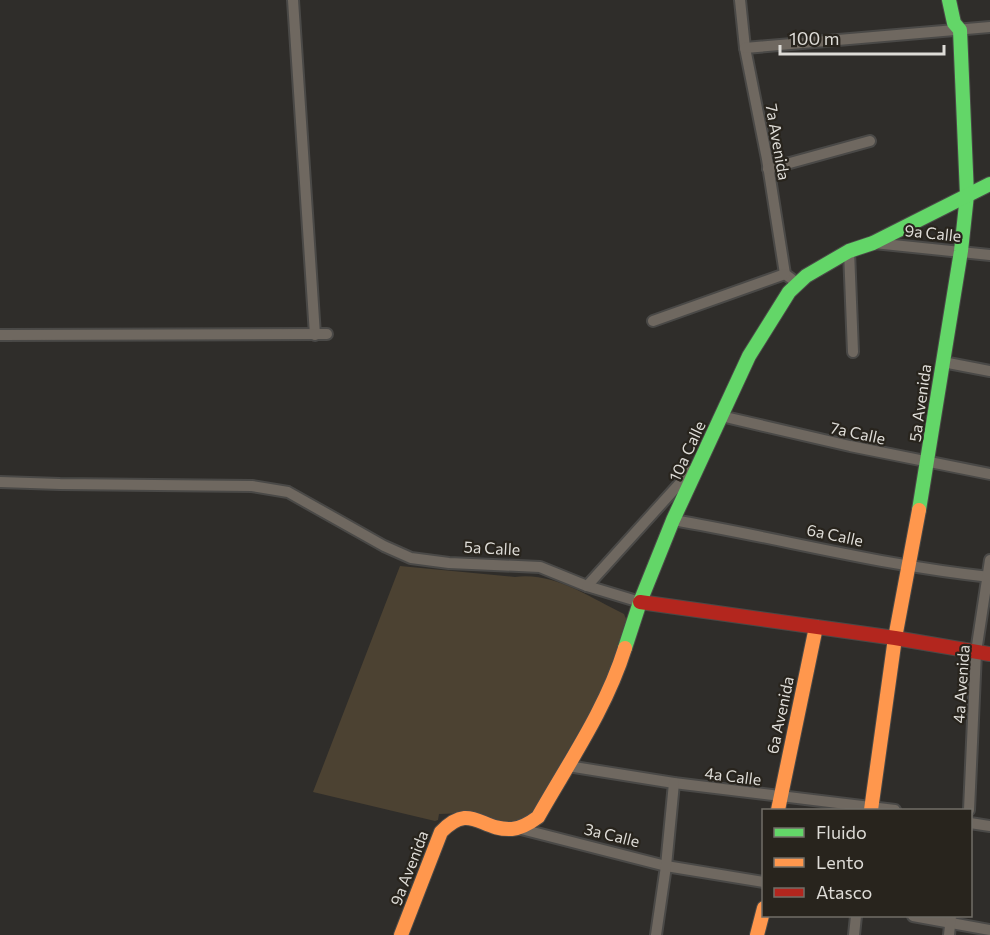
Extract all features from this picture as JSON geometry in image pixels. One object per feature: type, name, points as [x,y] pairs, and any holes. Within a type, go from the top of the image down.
[{"type":"street","points":[[292,0],[315,334]]},
{"type":"street","name":"7a Avenida","points":[[743,0],[745,48],[785,274]]},
{"type":"street","name":"5a Avenida","points":[[871,808],[895,638],[928,463],[961,251],[967,195],[960,30],[954,23],[949,0]]},
{"type":"street","points":[[745,48],[990,27]]},
{"type":"street","points":[[768,169],[870,141]]},
{"type":"street","name":"10a Calle","points":[[521,829],[530,825],[538,817],[598,713],[619,667],[640,602],[673,520],[754,347],[789,292],[797,283],[849,251],[873,243],[990,184]]},
{"type":"street","name":"9a Calle","points":[[873,243],[990,255]]},
{"type":"street","points":[[849,251],[853,352]]},
{"type":"street","points":[[653,321],[785,274],[797,283]]},
{"type":"street","points":[[0,335],[327,334]]},
{"type":"street","points":[[943,362],[990,371]]},
{"type":"street","name":"7a Calle","points":[[721,416],[928,463],[990,474]]},
{"type":"street","points":[[587,586],[700,462]]},
{"type":"street","name":"5a Calle","points":[[0,482],[252,486],[288,492],[384,546],[411,558],[449,563],[540,567],[587,586],[640,602],[895,638],[983,653]]},
{"type":"street","name":"6a Calle","points":[[673,520],[908,566],[989,577]]},
{"type":"street","name":"4a Avenida","points":[[969,809],[990,560]]},
{"type":"street","name":"6a Avenida","points":[[779,804],[816,627]]},
{"type":"street","name":"4a Calle","points":[[568,766],[674,783],[779,804],[871,808]]},
{"type":"street","points":[[656,935],[666,866],[674,783]]},
{"type":"street","name":"3a Calle","points":[[454,818],[475,818],[502,828],[521,829],[666,866],[762,882]]},
{"type":"street","name":"9a Avenida","points":[[401,935],[441,832],[454,818]]},
{"type":"street","points":[[972,823],[990,826]]},
{"type":"street","points":[[757,935],[762,916]]},
{"type":"street","points":[[854,935],[856,917]]},
{"type":"street","points":[[932,917],[951,919],[990,930]]},
{"type":"street","points":[[949,935],[951,919]]},
{"type":"shaded area","points":[[400,566],[544,578],[572,588],[624,614],[627,621],[604,688],[528,820],[519,825],[467,813],[439,814],[438,820],[435,821],[313,792]]},
{"type":"traffic: fast","points":[[919,510],[961,251],[967,195],[960,30],[954,23],[949,0]]},
{"type":"traffic: fast","points":[[625,648],[640,602],[673,520],[749,356],[789,292],[806,276],[849,251],[873,243],[990,184]]},
{"type":"traffic: slow","points":[[871,809],[895,638],[919,510]]},
{"type":"traffic: slow","points":[[778,809],[816,627]]},
{"type":"traffic: slow","points":[[401,935],[441,832],[451,823],[468,818],[492,826],[512,829],[526,825],[538,817],[597,714],[625,648]]},
{"type":"traffic: slow","points":[[757,935],[762,916]]},
{"type":"traffic: jam","points":[[640,602],[895,638],[990,654]]}]
